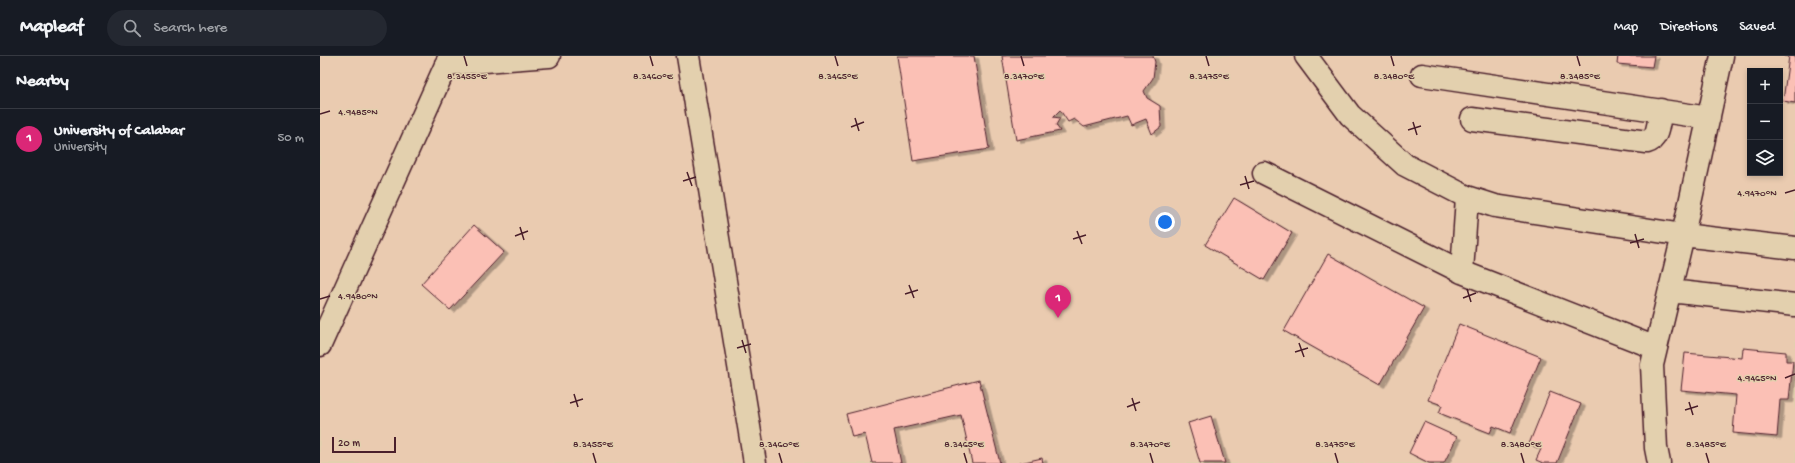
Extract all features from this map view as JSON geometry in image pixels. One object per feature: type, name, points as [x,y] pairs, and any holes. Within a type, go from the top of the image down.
[{"type":"street","points":[[320,345],[448,60],[549,56]]},
{"type":"street","points":[[688,56],[755,463]]},
{"type":"street","points":[[1306,56],[1350,115],[1405,165],[1467,196],[1495,206],[1683,236],[1795,248]]},
{"type":"street","points":[[1659,463],[1656,448],[1652,365],[1683,236],[1722,56]]},
{"type":"street","points":[[1422,75],[1709,118]]},
{"type":"street","points":[[1472,119],[1647,142],[1655,137],[1660,110]]},
{"type":"street","points":[[1264,173],[1462,272],[1656,348]]},
{"type":"street","points":[[1462,272],[1467,196]]},
{"type":"street","points":[[1670,291],[1795,305]]},
{"type":"shaded area","points":[[320,56],[1795,56],[1795,463],[320,463]]},
{"type":"building","points":[[897,56],[974,56],[989,149],[913,161]]},
{"type":"building","points":[[1002,56],[1153,56],[1155,62],[1153,78],[1144,91],[1147,98],[1160,106],[1161,127],[1152,134],[1146,119],[1131,125],[1127,116],[1084,127],[1074,119],[1068,122],[1060,110],[1053,117],[1060,118],[1056,125],[1060,131],[1016,140]]},
{"type":"building","points":[[1618,56],[1654,56],[1652,67],[1617,64]]},
{"type":"building","points":[[1789,56],[1795,56],[1795,103],[1783,101]]},
{"type":"building","points":[[1234,198],[1292,233],[1264,280],[1205,245]]},
{"type":"building","points":[[474,225],[504,252],[450,310],[421,284]]},
{"type":"building","points":[[1328,254],[1424,308],[1380,385],[1284,331]]},
{"type":"building","points":[[1459,324],[1541,357],[1510,433],[1493,426],[1490,433],[1439,413],[1442,405],[1428,400]]},
{"type":"building","points":[[1743,348],[1786,352],[1786,361],[1793,361],[1789,400],[1780,400],[1777,437],[1733,433],[1736,395],[1681,390],[1685,353],[1742,358]]},
{"type":"building","points":[[979,380],[1000,463],[972,463],[961,415],[894,430],[901,463],[872,463],[865,434],[852,437],[846,414]]},
{"type":"building","points":[[1550,392],[1581,404],[1557,463],[1543,463],[1536,460],[1541,449],[1529,444]]},
{"type":"building","points":[[1211,416],[1225,463],[1200,463],[1188,423]]},
{"type":"building","points":[[1424,422],[1457,437],[1444,463],[1429,463],[1409,453]]},
{"type":"building","points":[[1042,458],[1043,463],[1020,463]]},
{"type":"place","name":"University of Calabar","points":[[1058,318]]}]
